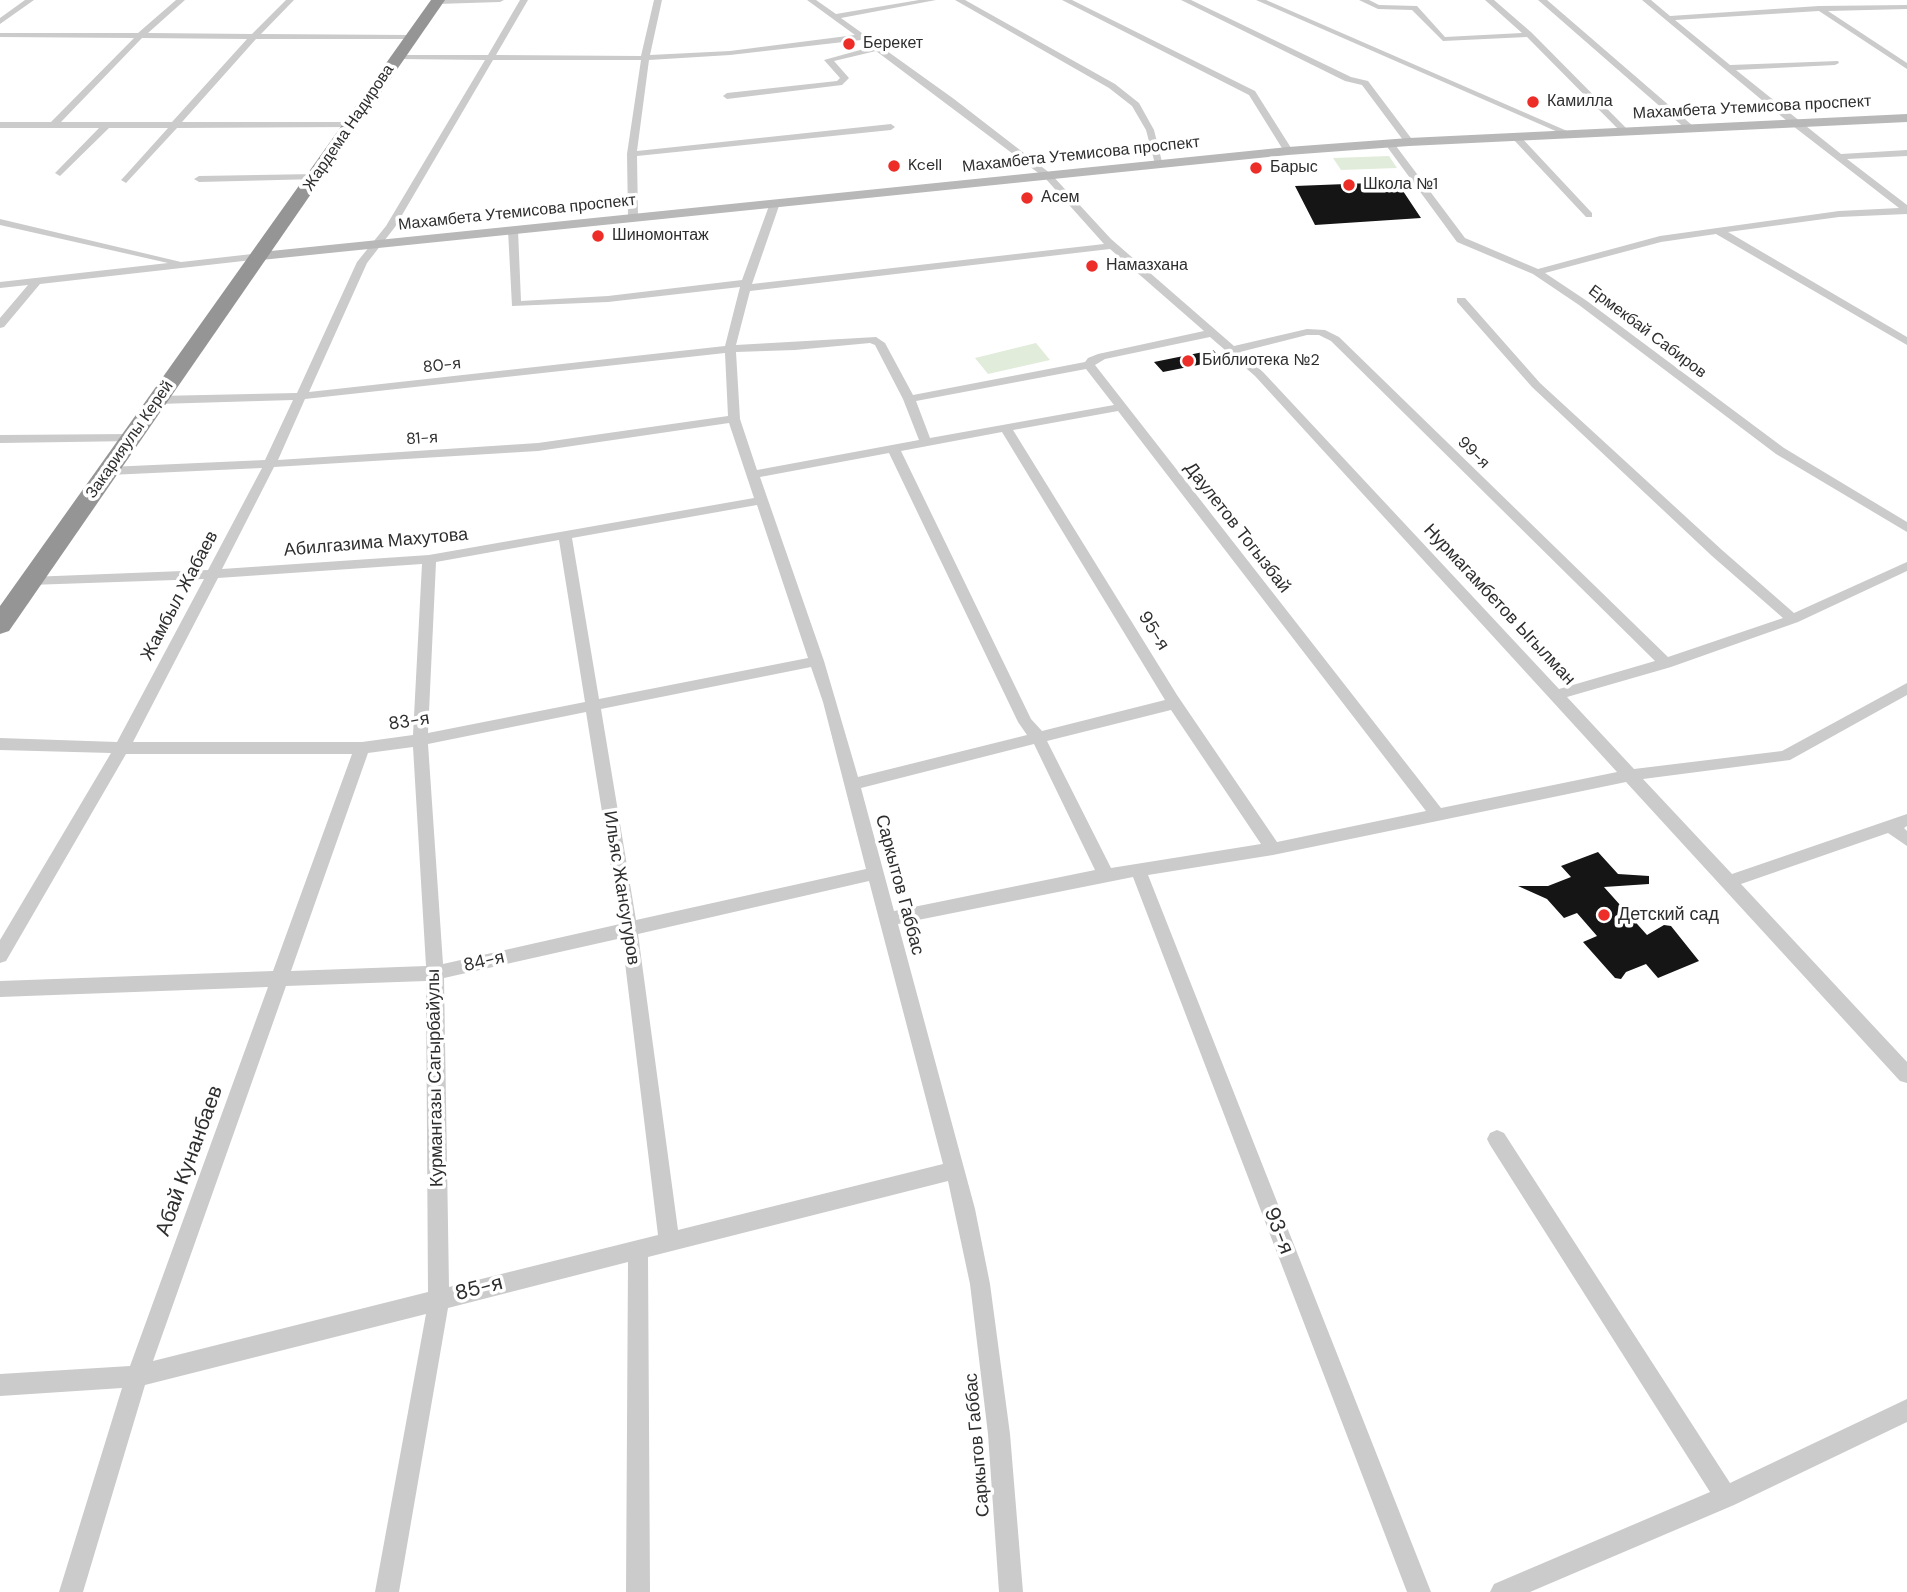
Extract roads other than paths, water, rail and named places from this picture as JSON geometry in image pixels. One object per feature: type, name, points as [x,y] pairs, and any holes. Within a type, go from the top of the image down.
[{"type":"highway","name":"Жардема Надирова","points":[[261,256],[437,1]]},
{"type":"highway","name":"Закарияулы Керей","points":[[0,625],[7,605],[30,581],[261,256]]},
{"type":"street","points":[[0,22],[30,0]]},
{"type":"street","points":[[54,124],[140,36],[181,0]]},
{"type":"street","points":[[126,180],[254,36],[290,0]]},
{"type":"street","points":[[437,1],[500,0]]},
{"type":"street","name":"Жамбыл Жабаев","points":[[0,956],[122,748],[213,574],[270,464],[362,261],[390,227],[524,0]]},
{"type":"street","points":[[634,218],[632,154],[645,58],[658,0]]},
{"type":"street","name":"Нурмагамбетов Ыгылман","points":[[811,0],[1048,176],[1113,246],[1259,374],[1907,1075]]},
{"type":"street","points":[[835,17],[932,0]]},
{"type":"street","points":[[959,0],[1112,86],[1136,105],[1150,130],[1160,164]]},
{"type":"street","points":[[1066,0],[1252,93],[1288,151]]},
{"type":"street","points":[[1185,0],[1348,79],[1365,83],[1409,142]]},
{"type":"street","points":[[1260,0],[1570,134]]},
{"type":"street","points":[[1363,0],[1378,7],[1414,8],[1443,39],[1529,35]]},
{"type":"street","points":[[1489,0],[1529,35],[1626,132]]},
{"type":"street","points":[[1542,0],[1690,128]]},
{"type":"street","points":[[1646,0],[1796,124],[1907,211]]},
{"type":"street","points":[[1667,18],[1819,8],[1907,7]]},
{"type":"street","points":[[1819,8],[1907,67]]},
{"type":"street","points":[[0,35],[412,37]]},
{"type":"street","points":[[398,57],[645,58],[730,53],[862,37]]},
{"type":"street","points":[[727,96],[839,83],[845,78],[828,60],[877,48]]},
{"type":"street","points":[[1728,68],[1835,63]]},
{"type":"street","name":"Махамбета Утемисова проспект","points":[[261,256],[1288,151],[1409,142],[1907,118]]},
{"type":"street","points":[[0,125],[351,125]]},
{"type":"street","points":[[60,173],[107,125]]},
{"type":"street","points":[[632,154],[891,127]]},
{"type":"street","points":[[1516,137],[1589,215]]},
{"type":"street","name":"Ермекбай Сабиров","points":[[1390,144],[1461,240],[1537,272],[1583,303],[1780,451],[1907,528]]},
{"type":"street","points":[[1838,157],[1907,153]]},
{"type":"street","points":[[199,179],[315,177]]},
{"type":"street","name":"Саркытов Габбас","points":[[775,203],[746,285],[730,349],[734,419],[817,661],[955,1170],[980,1284],[999,1434],[1011,1592]]},
{"type":"street","points":[[1537,272],[1660,239],[1839,214],[1907,211]]},
{"type":"street","points":[[0,222],[188,265]]},
{"type":"street","points":[[513,230],[516,304],[608,299],[1113,246]]},
{"type":"street","points":[[1720,232],[1907,342]]},
{"type":"street","points":[[0,285],[261,256]]},
{"type":"street","points":[[0,325],[37,281]]},
{"type":"street","points":[[1461,300],[1536,385],[1717,553],[1793,619]]},
{"type":"street","points":[[1889,332],[1907,328]]},
{"type":"street","name":"99-я","points":[[1233,350],[1307,332],[1321,332],[1335,338],[1666,663]]},
{"type":"street","points":[[926,443],[909,399],[1089,365],[1091,360],[1102,356],[1211,333]]},
{"type":"street","name":"80-я","points":[[158,400],[300,396],[730,349],[872,339],[879,343],[909,399]]},
{"type":"street","name":"Даулетов Тогызбай","points":[[1089,365],[1437,814]]},
{"type":"street","points":[[754,474],[1121,407]]},
{"type":"street","name":"81-я","points":[[109,471],[538,447],[734,419]]},
{"type":"street","name":"95-я","points":[[1006,429],[1176,704],[1273,849]]},
{"type":"street","points":[[0,439],[131,438]]},
{"type":"street","points":[[894,450],[1025,722],[1038,737],[1105,875]]},
{"type":"street","name":"Абилгазима Махутова","points":[[30,581],[213,574],[429,559],[763,500]]},
{"type":"street","name":"Ильяс Жансугуров","points":[[565,536],[629,929],[669,1240]]},
{"type":"street","name":"Курмангазы Сагырбайулы","points":[[387,1592],[439,1299],[435,973],[421,740],[429,559]]},
{"type":"street","points":[[1557,695],[1666,663],[1793,619],[1907,566]]},
{"type":"street","name":"83-я","points":[[0,744],[122,748],[362,748],[421,740],[591,708],[817,661]]},
{"type":"street","points":[[889,919],[1105,875],[1273,849],[1631,775],[1786,756],[1907,688]]},
{"type":"street","points":[[852,784],[1176,704]]},
{"type":"street","name":"Абай Кунанбаев","points":[[71,1592],[137,1376],[362,748]]},
{"type":"street","points":[[1729,882],[1907,820]]},
{"type":"street","points":[[1891,826],[1907,840]]},
{"type":"street","name":"93-я","points":[[1138,870],[1419,1592]]},
{"type":"street","name":"84-я","points":[[0,989],[435,973],[876,873]]},
{"type":"street","points":[[1497,1139],[1726,1497]]},
{"type":"street","name":"85-я","points":[[0,1385],[137,1376],[955,1170]]},
{"type":"street","points":[[638,1248],[638,1592]]},
{"type":"street","points":[[1502,1592],[1726,1497],[1907,1410]]},
{"type":"place","name":"Берекет","points":[[849,44]]},
{"type":"place","name":"Камилла","points":[[1533,102]]},
{"type":"place","name":"Kcell","points":[[894,166]]},
{"type":"place","name":"Барыс","points":[[1256,168]]},
{"type":"place","name":"Школа №1","points":[[1349,185]]},
{"type":"place","name":"Асем","points":[[1027,198]]},
{"type":"place","name":"Шиномонтаж","points":[[598,236]]},
{"type":"place","name":"Намазхана","points":[[1092,266]]},
{"type":"place","name":"Библиотека №2","points":[[1188,361]]},
{"type":"place","name":"Детский сад","points":[[1604,915]]}]
